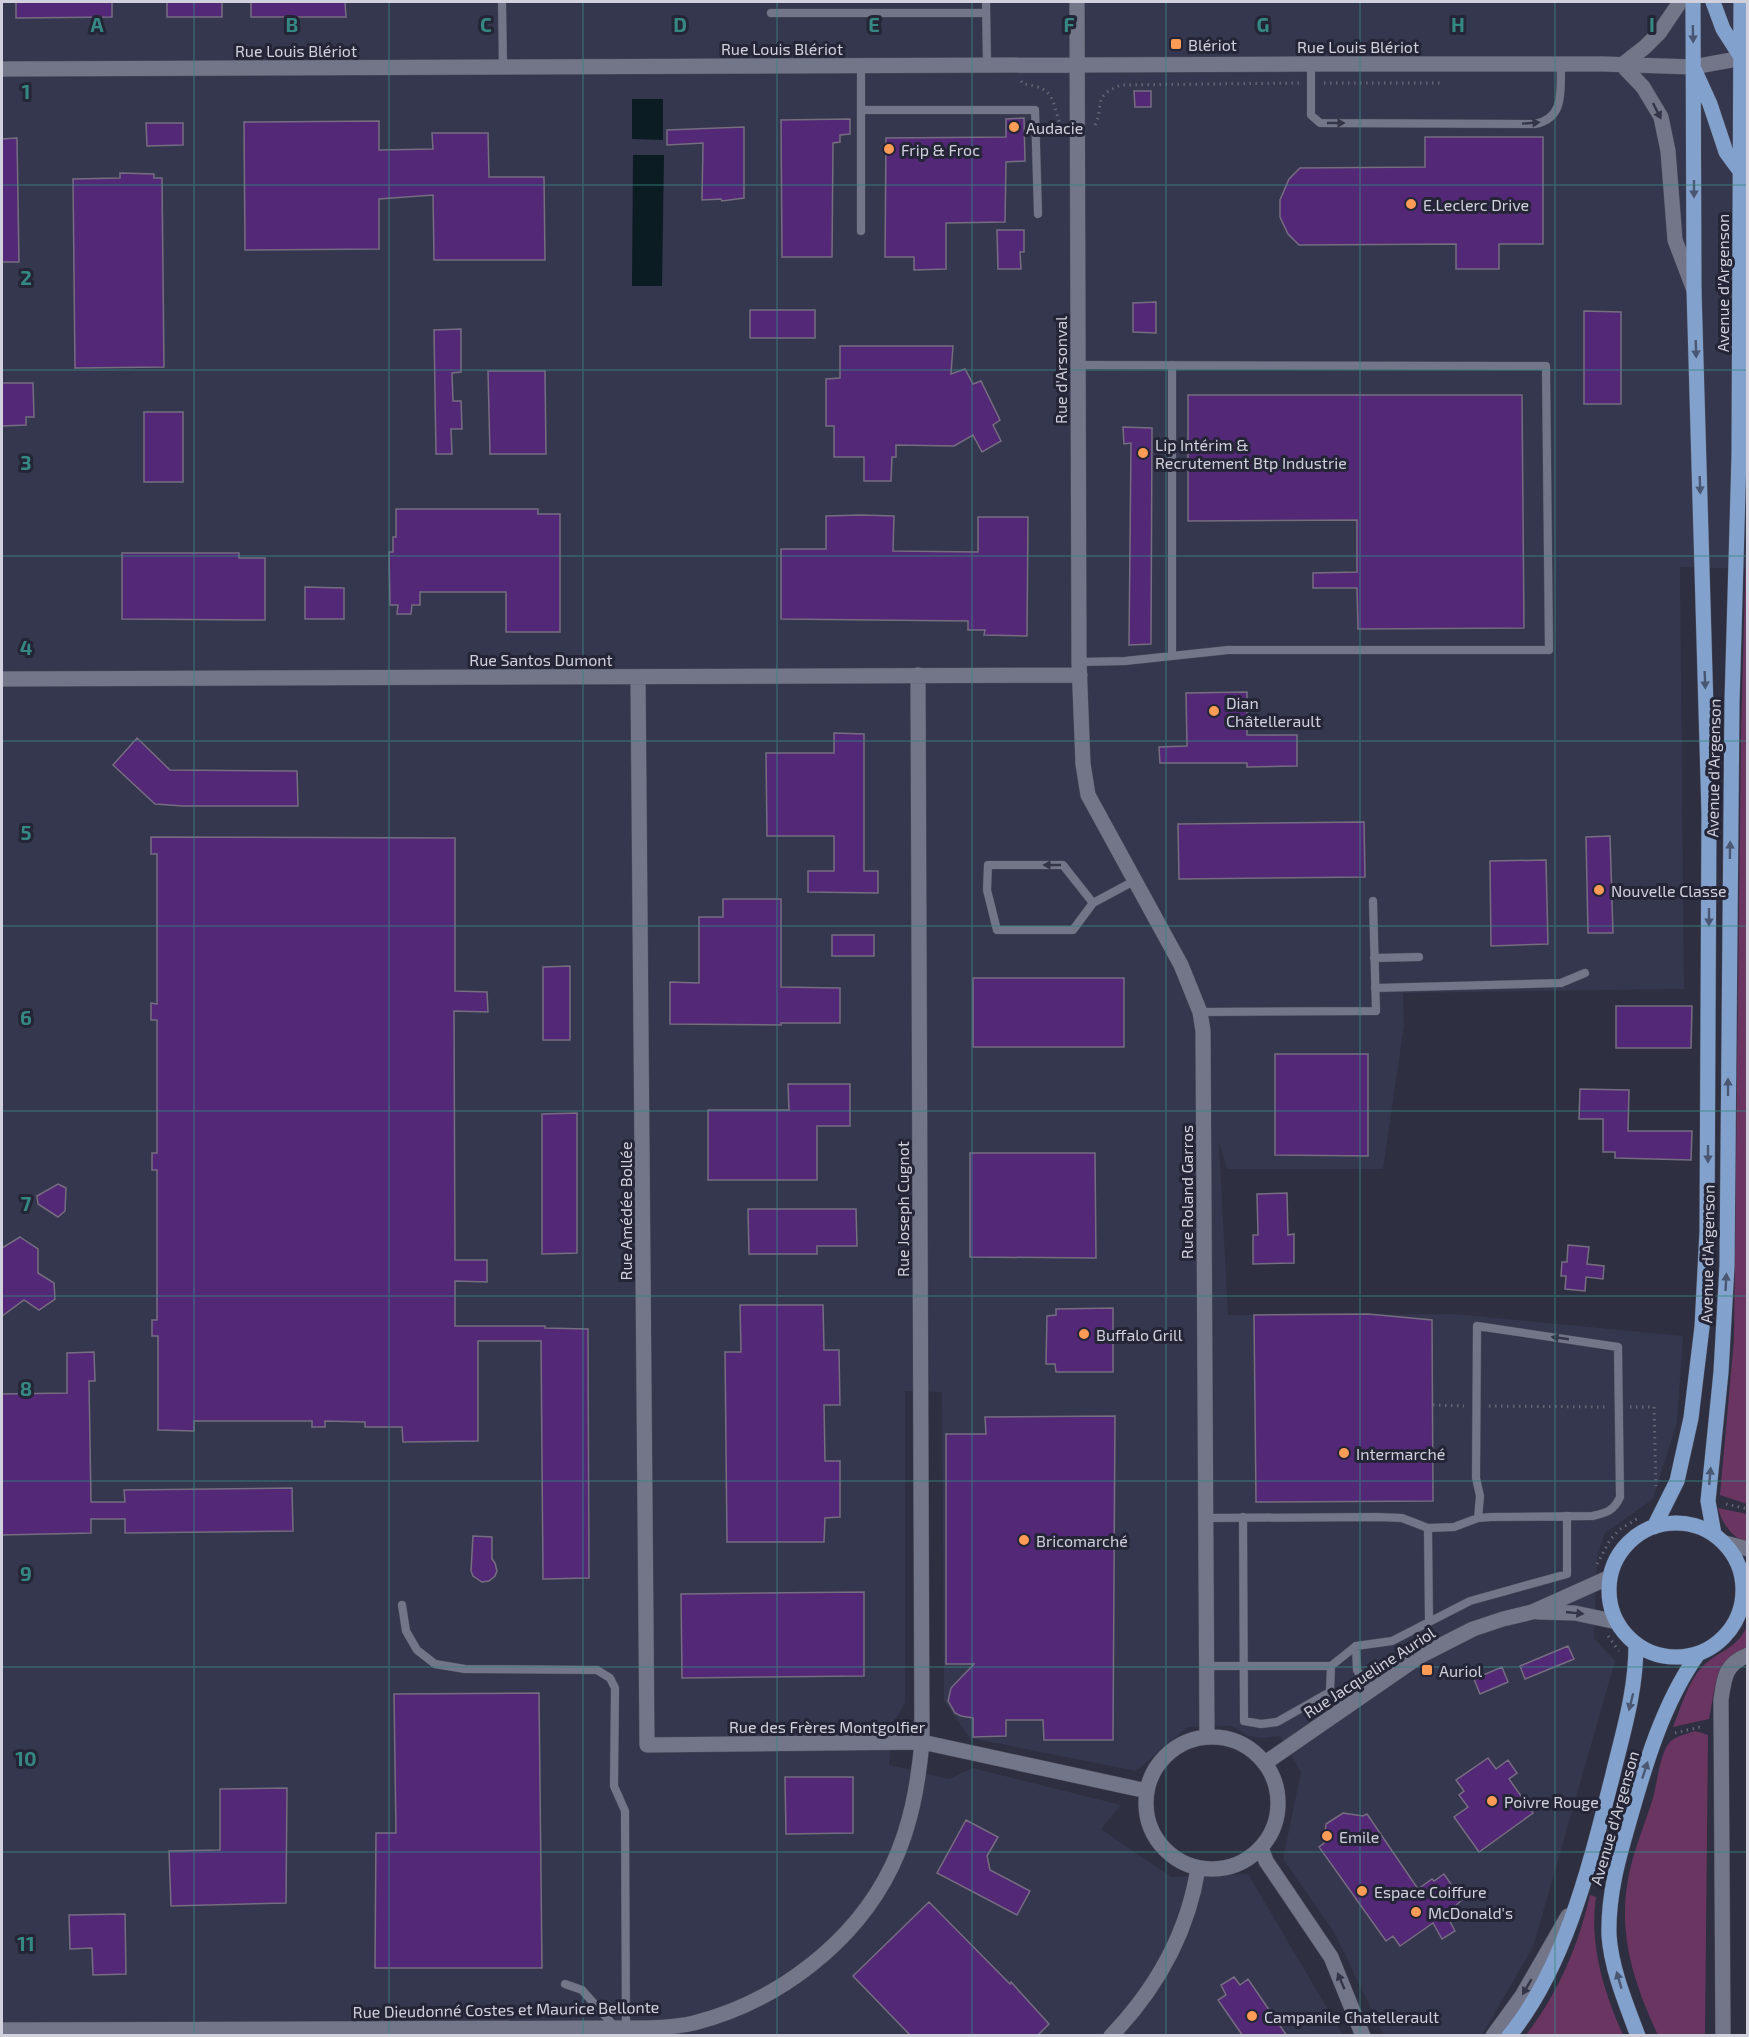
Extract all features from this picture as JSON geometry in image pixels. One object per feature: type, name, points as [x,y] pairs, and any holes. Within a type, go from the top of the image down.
[{"type":"main road","name":"Avenue d'Argenson","points":[[1653,1527],[1674,1490],[1691,1418],[1702,1326],[1707,1232],[1709,814],[1694,290],[1693,2]]},
{"type":"main road","points":[[1713,2],[1723,29],[1744,57]]},
{"type":"main road","name":"Avenue d'Argenson","points":[[1720,1539],[1708,1501],[1721,1372],[1727,1266],[1732,702],[1739,456],[1740,171],[1744,122],[1741,2]]},
{"type":"main road","points":[[1693,67],[1710,104],[1726,152],[1740,171]]},
{"type":"main road","points":[[1674,1522],[1695,1525],[1720,1539],[1738,1562],[1744,1584],[1745,1605],[1726,1636],[1713,1647],[1698,1654],[1677,1657],[1655,1654],[1636,1644],[1617,1622],[1610,1600],[1610,1577],[1625,1546],[1638,1534],[1653,1527],[1674,1522]]},
{"type":"main road","name":"Avenue d'Argenson","points":[[1509,2036],[1531,2005],[1556,1959],[1577,1900],[1633,1697],[1636,1644]]},
{"type":"main road","name":"Avenue d'Argenson","points":[[1638,2036],[1623,1994],[1609,1937],[1613,1881],[1635,1800],[1657,1733],[1687,1669],[1698,1654]]},
{"type":"street","name":"Rue d'Arsonval","points":[[1077,2],[1079,668]]},
{"type":"street","points":[[1680,2],[1659,33],[1622,65],[1643,87],[1661,117],[1668,151],[1675,240],[1694,290]]},
{"type":"street","name":"Rue Louis Blériot","points":[[2,69],[1311,64],[1561,64],[1693,67],[1744,57]]},
{"type":"street","name":"Rue Santos Dumont","points":[[2,680],[918,675],[1079,668]]},
{"type":"street","name":"Rue Roland Garros","points":[[1079,668],[1084,780],[1095,810],[1181,965],[1200,1012],[1203,1042],[1207,1737]]},
{"type":"street","name":"Rue Joseph Cugnot","points":[[918,675],[922,1742]]},
{"type":"street","name":"Rue Amédée Bollée","points":[[639,676],[647,1745]]},
{"type":"street","points":[[1720,1539],[1748,1549]]},
{"type":"street","name":"Rue Jacqueline Auriol","points":[[1265,1763],[1420,1656],[1473,1629],[1503,1618],[1532,1612],[1610,1577]]},
{"type":"street","name":"Rue Jacqueline Auriol","points":[[1532,1612],[1575,1613],[1617,1622]]},
{"type":"street","points":[[1723,2036],[1721,1700],[1729,1667],[1748,1655]]},
{"type":"street","points":[[1207,1737],[1229,1739],[1249,1748],[1265,1763],[1274,1779],[1278,1806],[1271,1833],[1261,1848],[1243,1861],[1232,1865],[1221,1868],[1198,1868],[1179,1861],[1163,1848],[1152,1831],[1146,1811],[1147,1791],[1154,1770],[1168,1754],[1186,1742],[1207,1737]]},
{"type":"street","name":"Rue des Frères Montgolfier","points":[[647,1745],[922,1742],[1147,1791]]},
{"type":"street","name":"Rue Dieudonné Costes et Maurice Bellonte","points":[[2,2030],[621,2028],[693,2023],[739,2008],[783,1986],[828,1951],[866,1909],[892,1866],[910,1820],[919,1782],[922,1742]]},
{"type":"street","points":[[1261,1848],[1266,1861],[1331,1957],[1363,2036]]},
{"type":"street","points":[[1111,2036],[1146,1994],[1168,1961],[1186,1920],[1198,1868]]},
{"type":"street","points":[[1493,2036],[1522,1996],[1577,1900]]},
{"type":"lane","points":[[502,2],[503,67]]},
{"type":"lane","points":[[986,2],[987,65]]},
{"type":"lane","points":[[771,13],[986,13]]},
{"type":"lane","points":[[1311,64],[1311,115],[1320,123],[1535,124],[1552,117],[1557,109],[1560,99],[1561,64]]},
{"type":"lane","points":[[861,66],[861,231]]},
{"type":"lane","points":[[862,110],[1035,110],[1038,214]]},
{"type":"lane","points":[[1078,365],[1546,366],[1549,650],[1228,650],[1079,668]]},
{"type":"lane","points":[[1172,365],[1172,656]]},
{"type":"lane","points":[[1093,903],[1063,865],[988,865],[987,890],[997,930],[1073,930],[1093,903],[1134,881]]},
{"type":"lane","points":[[1200,1012],[1376,1011],[1373,902]]},
{"type":"lane","points":[[1374,958],[1419,957]]},
{"type":"lane","points":[[1375,988],[1561,983],[1585,973]]},
{"type":"lane","points":[[1206,1518],[1385,1517],[1402,1518],[1428,1528],[1454,1527],[1478,1518],[1592,1516],[1606,1513],[1616,1506],[1620,1497],[1618,1347],[1477,1326],[1476,1478],[1480,1496],[1478,1518]]},
{"type":"lane","points":[[1207,1666],[1331,1666],[1356,1646],[1392,1641],[1470,1601],[1567,1574],[1567,1516]]},
{"type":"lane","points":[[1243,1517],[1244,1721],[1261,1724],[1277,1722],[1330,1692],[1331,1666]]},
{"type":"lane","points":[[1428,1528],[1429,1621]]},
{"type":"lane","points":[[402,1605],[406,1631],[417,1650],[435,1664],[465,1669],[597,1670],[610,1678],[615,1689],[614,1786],[625,1811],[621,2028]]},
{"type":"lane","points":[[1356,1646],[1357,1670],[1369,1691]]},
{"type":"lane","points":[[565,1984],[582,1990],[621,2028]]},
{"type":"path","points":[[1009,65],[1023,84],[1035,85],[1050,95],[1057,108],[1060,125],[1090,128],[1095,125],[1101,98],[1112,88],[1120,85],[1442,82]]},
{"type":"path","points":[[1433,1405],[1654,1407],[1655,1485],[1674,1490]]},
{"type":"path","points":[[1708,1501],[1748,1509]]},
{"type":"path","points":[[1593,1570],[1610,1540],[1619,1530],[1647,1512]]},
{"type":"shaded area","points":[[2,2],[1747,2],[1747,569],[1680,567],[1684,989],[1403,993],[1404,1025],[1383,1169],[1227,1169],[1219,1142],[1228,1315],[1454,1314],[1683,1336],[1677,1422],[1653,1499],[1605,1533],[1597,1558],[1594,1638],[1615,1661],[1533,1947],[1482,2035],[1384,2035],[1334,1932],[1283,1859],[1301,1772],[1280,1736],[1264,1738],[1248,1736],[1232,1726],[1188,1727],[1136,1771],[970,1738],[944,1701],[942,1392],[905,1391],[905,1703],[892,1725],[889,1765],[949,1779],[973,1768],[1121,1805],[1101,1829],[1171,1877],[1248,1874],[1343,2035],[2,2036]]},
{"type":"shaded area","points":[[632,99],[663,99],[663,140],[632,139]]},
{"type":"shaded area","points":[[633,155],[664,155],[662,286],[632,286]]},
{"type":"shaded area","points":[[1747,513],[1747,1504],[1720,1495],[1734,1339],[1741,733]]},
{"type":"shaded area","points":[[1718,1508],[1747,1514],[1747,1543],[1728,1529]]},
{"type":"shaded area","points":[[1747,1627],[1747,1647],[1728,1660],[1718,1676],[1709,1719],[1673,1727],[1697,1673],[1708,1661],[1732,1646]]},
{"type":"shaded area","points":[[1695,1731],[1708,1735],[1705,2035],[1658,2035],[1636,1981],[1627,1944],[1625,1906],[1627,1886],[1664,1753],[1672,1740]]},
{"type":"shaded area","points":[[1590,1895],[1596,1897],[1594,1915],[1596,1950],[1604,1985],[1623,2035],[1526,2035],[1548,2003],[1565,1969],[1580,1932]]},
{"type":"building","points":[[16,2],[112,2],[112,17],[16,18]]},
{"type":"building","points":[[167,2],[222,2],[222,17],[167,17]]},
{"type":"building","points":[[251,2],[345,2],[346,17],[251,17]]},
{"type":"building","points":[[1134,91],[1151,91],[1151,107],[1135,107]]},
{"type":"building","points":[[1024,118],[1025,161],[1006,162],[1005,222],[946,223],[946,269],[914,270],[914,257],[885,257],[886,138],[1006,137],[1006,119]]},
{"type":"building","points":[[850,119],[850,134],[840,135],[840,142],[833,143],[832,257],[782,257],[781,120]]},
{"type":"building","points":[[379,121],[379,150],[433,149],[432,133],[488,133],[489,177],[544,177],[545,260],[434,260],[433,195],[379,199],[379,249],[245,250],[244,122]]},
{"type":"building","points":[[146,123],[183,123],[183,145],[147,146]]},
{"type":"building","points":[[744,127],[744,198],[722,201],[721,199],[702,200],[703,143],[667,145],[667,130]]},
{"type":"building","name":"E.Leclerc Drive","points":[[1425,137],[1543,137],[1543,244],[1499,244],[1499,269],[1456,269],[1456,244],[1299,245],[1288,234],[1280,217],[1280,200],[1289,179],[1300,168],[1425,167]]},
{"type":"building","points":[[17,138],[19,262],[2,262],[2,139]]},
{"type":"building","points":[[120,173],[154,174],[154,178],[162,178],[164,367],[75,368],[73,179],[120,178]]},
{"type":"building","points":[[997,230],[1024,230],[1024,252],[1020,252],[1021,269],[998,269]]},
{"type":"building","points":[[1156,302],[1156,333],[1133,332],[1133,303]]},
{"type":"building","points":[[750,310],[815,310],[815,338],[750,338]]},
{"type":"building","points":[[1584,311],[1621,312],[1621,404],[1584,404]]},
{"type":"building","points":[[461,329],[461,372],[452,373],[453,401],[461,401],[462,429],[451,429],[452,454],[436,454],[434,330]]},
{"type":"building","points":[[840,346],[953,346],[951,374],[965,369],[973,384],[981,381],[1000,420],[993,425],[1001,441],[982,452],[973,435],[954,446],[896,445],[896,457],[892,457],[891,481],[864,481],[864,457],[834,457],[834,426],[826,426],[826,379],[840,378]]},
{"type":"building","points":[[488,371],[545,371],[546,454],[490,454]]},
{"type":"building","points":[[2,383],[33,383],[34,417],[26,417],[26,425],[2,426]]},
{"type":"building","points":[[1188,395],[1522,395],[1524,628],[1358,629],[1357,588],[1313,588],[1313,573],[1357,572],[1357,520],[1188,521]]},
{"type":"building","points":[[144,412],[183,412],[183,482],[144,482]]},
{"type":"building","points":[[1123,427],[1152,428],[1151,644],[1129,645],[1131,443],[1124,444]]},
{"type":"building","points":[[396,509],[538,509],[538,514],[560,514],[560,632],[506,632],[506,592],[420,592],[420,605],[412,605],[411,614],[397,614],[398,605],[390,605],[389,552],[393,552],[393,537],[396,537]]},
{"type":"building","points":[[826,516],[894,516],[893,551],[978,552],[978,517],[1028,517],[1027,636],[984,635],[985,630],[968,630],[968,621],[781,619],[781,549],[826,549]]},
{"type":"building","points":[[122,553],[239,553],[239,558],[265,558],[265,620],[122,619]]},
{"type":"building","points":[[305,587],[344,588],[344,619],[305,619]]},
{"type":"building","points":[[1247,692],[1247,735],[1297,735],[1297,766],[1247,767],[1247,763],[1160,763],[1159,747],[1187,746],[1186,693]]},
{"type":"building","points":[[834,733],[864,734],[864,871],[878,871],[878,893],[808,892],[808,871],[834,871],[834,836],[767,836],[766,753],[834,753]]},
{"type":"building","points":[[137,738],[170,770],[297,771],[298,806],[155,804],[113,765]]},
{"type":"building","points":[[1364,822],[1365,877],[1179,879],[1178,824]]},
{"type":"building","points":[[1610,836],[1613,933],[1588,933],[1586,837]]},
{"type":"building","points":[[151,837],[455,838],[455,991],[487,992],[488,1012],[454,1011],[455,1260],[487,1260],[487,1282],[455,1281],[455,1326],[545,1326],[545,1328],[588,1329],[589,1578],[543,1579],[541,1341],[478,1341],[478,1441],[403,1442],[402,1427],[365,1427],[365,1422],[325,1421],[325,1427],[312,1427],[312,1421],[194,1421],[194,1431],[158,1430],[158,1336],[152,1336],[152,1320],[157,1320],[157,1170],[152,1170],[152,1153],[157,1153],[157,1020],[151,1020],[151,1003],[157,1004],[157,854],[151,854]]},
{"type":"building","points":[[1546,860],[1548,944],[1491,946],[1490,861]]},
{"type":"building","points":[[723,899],[781,899],[781,987],[840,988],[840,1023],[670,1024],[670,982],[699,983],[699,917],[723,917]]},
{"type":"building","points":[[832,935],[874,935],[874,956],[832,956]]},
{"type":"building","points":[[570,966],[570,1040],[543,1040],[543,967]]},
{"type":"building","points":[[973,978],[1124,978],[1124,1047],[973,1047]]},
{"type":"building","points":[[1616,1006],[1692,1006],[1691,1048],[1616,1048]]},
{"type":"building","points":[[1275,1054],[1368,1054],[1368,1156],[1275,1155]]},
{"type":"building","points":[[788,1084],[850,1084],[850,1126],[817,1126],[817,1180],[708,1180],[708,1110],[789,1110]]},
{"type":"building","points":[[1580,1089],[1629,1090],[1628,1131],[1692,1131],[1691,1160],[1615,1158],[1615,1152],[1603,1152],[1603,1119],[1579,1119]]},
{"type":"building","points":[[577,1113],[577,1253],[542,1254],[542,1114]]},
{"type":"building","points":[[970,1153],[1095,1153],[1096,1258],[970,1257]]},
{"type":"building","points":[[58,1184],[66,1188],[65,1211],[58,1217],[38,1204],[37,1196]]},
{"type":"building","points":[[1287,1193],[1288,1235],[1294,1234],[1294,1263],[1253,1264],[1253,1235],[1258,1235],[1257,1194]]},
{"type":"building","points":[[748,1209],[856,1209],[857,1246],[817,1246],[817,1254],[749,1254]]},
{"type":"building","points":[[20,1237],[38,1249],[38,1273],[54,1283],[55,1299],[39,1310],[24,1300],[2,1316],[2,1248]]},
{"type":"building","points":[[1568,1245],[1589,1247],[1587,1264],[1604,1266],[1603,1279],[1586,1277],[1585,1291],[1565,1289],[1566,1276],[1561,1276],[1562,1262],[1567,1262]]},
{"type":"building","points":[[740,1305],[823,1305],[824,1350],[839,1350],[840,1405],[824,1405],[825,1461],[840,1461],[840,1517],[825,1518],[824,1542],[727,1542],[725,1352],[741,1352]]},
{"type":"building","name":"Buffalo Grill","points":[[1113,1308],[1113,1372],[1056,1372],[1055,1364],[1046,1364],[1047,1316],[1056,1315],[1056,1309]]},
{"type":"building","name":"Intermarché","points":[[1368,1314],[1432,1320],[1433,1501],[1256,1502],[1254,1315]]},
{"type":"building","points":[[94,1352],[95,1381],[89,1381],[91,1502],[125,1502],[124,1490],[292,1488],[293,1531],[125,1533],[125,1519],[91,1519],[91,1533],[2,1535],[2,1394],[67,1393],[67,1353]]},
{"type":"building","name":"Bricomarché","points":[[1115,1416],[1113,1740],[1044,1740],[1043,1720],[1006,1720],[1006,1736],[973,1737],[973,1718],[955,1713],[948,1701],[951,1688],[974,1664],[946,1664],[946,1434],[986,1434],[985,1417]]},
{"type":"building","points":[[473,1536],[492,1537],[492,1559],[497,1571],[489,1581],[482,1582],[473,1576],[471,1571]]},
{"type":"building","points":[[864,1592],[864,1676],[682,1678],[681,1594]]},
{"type":"building","points":[[1568,1646],[1574,1659],[1525,1679],[1520,1666]]},
{"type":"building","points":[[1502,1667],[1508,1682],[1480,1694],[1474,1679]]},
{"type":"building","points":[[539,1693],[542,1968],[375,1968],[376,1833],[396,1833],[394,1694]]},
{"type":"building","name":"Poivre Rouge","points":[[1488,1758],[1496,1769],[1508,1760],[1517,1773],[1509,1779],[1533,1813],[1479,1852],[1454,1817],[1468,1807],[1459,1795],[1464,1791],[1456,1780]]},
{"type":"building","points":[[785,1777],[853,1777],[853,1833],[786,1834]]},
{"type":"building","points":[[287,1788],[286,1903],[171,1906],[169,1851],[220,1850],[220,1789]]},
{"type":"building","points":[[1343,1813],[1363,1816],[1367,1814],[1418,1889],[1444,1874],[1462,1900],[1446,1914],[1455,1931],[1442,1939],[1433,1923],[1400,1946],[1393,1936],[1386,1941],[1319,1847],[1324,1843],[1326,1824]]},
{"type":"building","points":[[966,1820],[998,1837],[987,1856],[990,1870],[1030,1891],[1017,1915],[937,1873]]},
{"type":"building","points":[[929,1902],[1010,1984],[1011,1982],[1049,2024],[1037,2036],[911,2036],[853,1976]]},
{"type":"building","points":[[125,1914],[126,1974],[93,1975],[92,1948],[70,1949],[69,1915]]},
{"type":"building","name":"Campanile Chatellerault","points":[[1234,1977],[1240,1985],[1248,1979],[1287,2036],[1243,2036],[1218,2000],[1226,1995],[1221,1985]]},
{"type":"place","name":"Blériot","points":[[1176,44]]},
{"type":"place","name":"Audacie","points":[[1014,127]]},
{"type":"place","name":"Frip & Froc","points":[[889,149]]},
{"type":"place","name":"E.Leclerc Drive","points":[[1411,204]]},
{"type":"place","name":"Lip Intérim & Recrutement Btp Industrie","points":[[1143,453]]},
{"type":"place","name":"Dian Châtellerault","points":[[1214,711]]},
{"type":"place","name":"Nouvelle Classe","points":[[1599,890]]},
{"type":"place","name":"Buffalo Grill","points":[[1084,1334]]},
{"type":"place","name":"Intermarché","points":[[1344,1453]]},
{"type":"place","name":"Bricomarché","points":[[1024,1540]]},
{"type":"place","name":"Auriol","points":[[1427,1670]]},
{"type":"place","name":"Poivre Rouge","points":[[1492,1801]]},
{"type":"place","name":"Emile","points":[[1327,1836]]},
{"type":"place","name":"Espace Coiffure","points":[[1362,1891]]},
{"type":"place","name":"McDonald's","points":[[1416,1912]]},
{"type":"place","name":"Campanile Chatellerault","points":[[1252,2016]]}]
